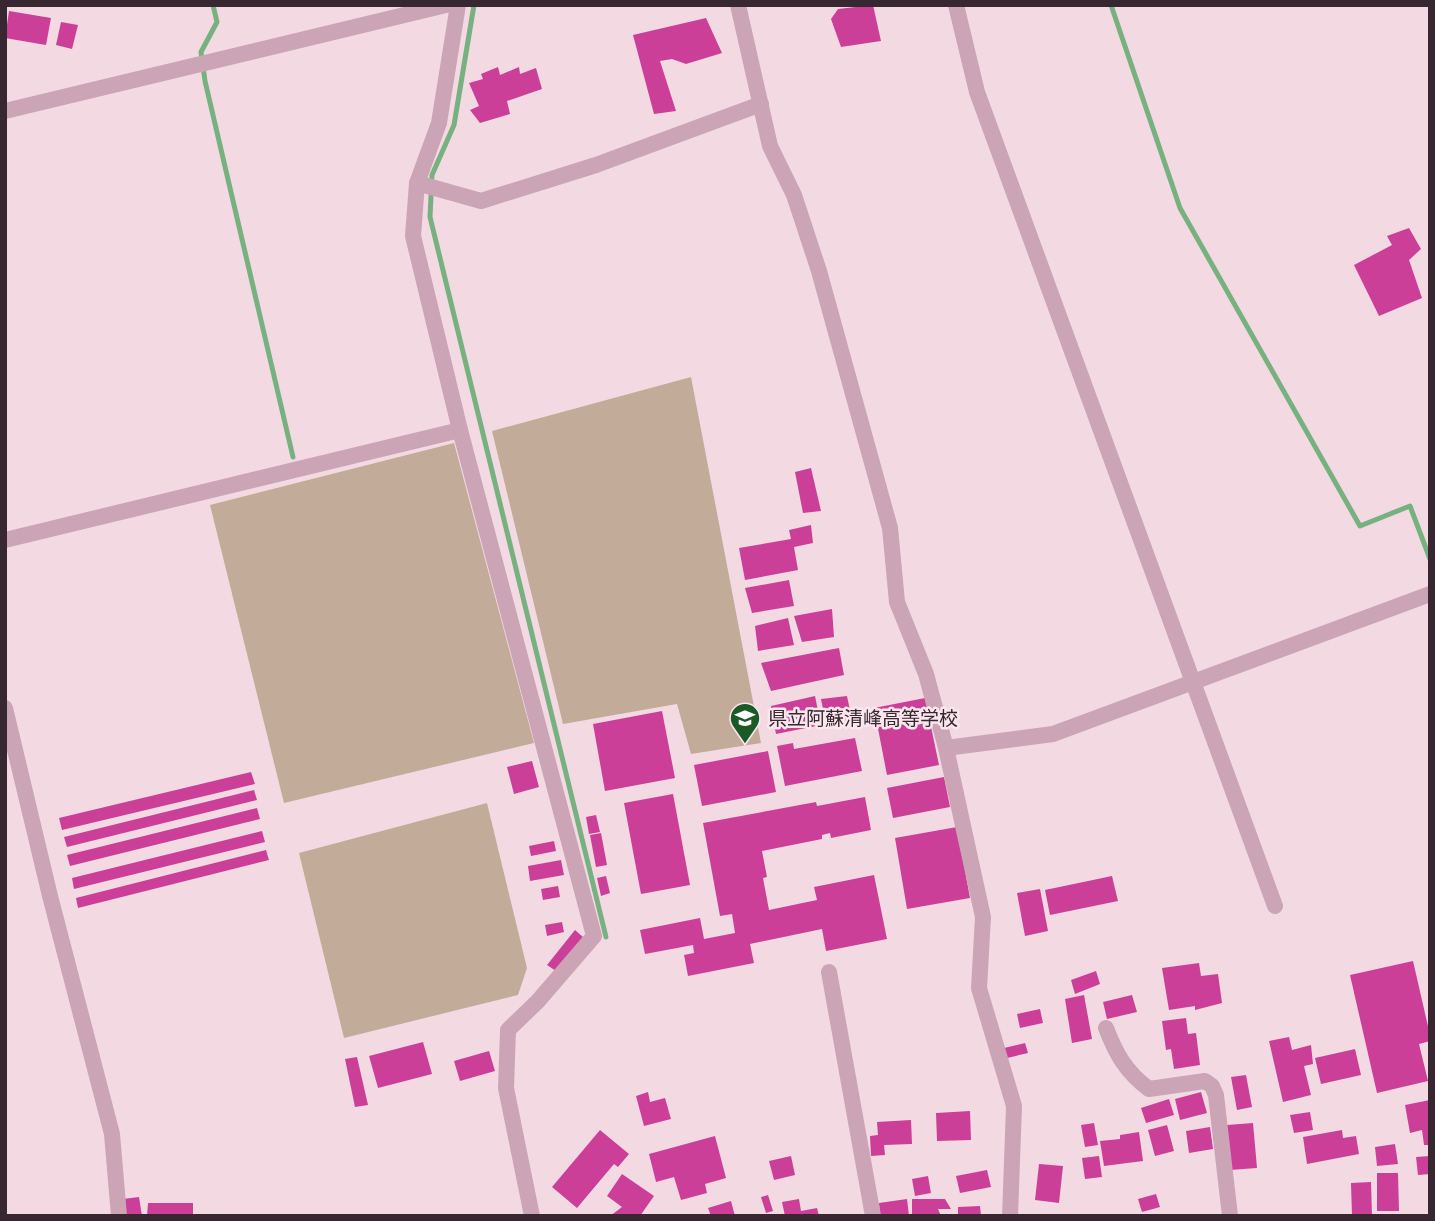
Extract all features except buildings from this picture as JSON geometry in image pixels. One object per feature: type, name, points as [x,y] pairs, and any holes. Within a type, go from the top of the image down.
[{"type":"street","points":[[5,111],[446,5]]},
{"type":"street","points":[[458,5],[439,124],[416,183],[413,236],[460,430],[594,936],[538,1001],[508,1030],[506,1088],[532,1216]]},
{"type":"street","points":[[738,5],[770,146],[794,195],[819,271],[890,528],[897,602],[926,674],[946,748],[983,917],[979,988],[1014,1106],[1010,1216]]},
{"type":"street","points":[[956,5],[977,92],[1275,906]]},
{"type":"street","points":[[416,183],[481,201],[596,165],[761,104]]},
{"type":"street","points":[[5,540],[460,430]]},
{"type":"street","points":[[946,748],[1053,734],[1430,594]]},
{"type":"street","points":[[5,708],[112,1135],[120,1216]]},
{"type":"street","points":[[829,972],[873,1216]]},
{"type":"street","points":[[1106,1028],[1118,1057],[1134,1077],[1149,1089],[1205,1082],[1212,1086],[1216,1095],[1230,1216]]},
{"type":"shaded area","points":[[691,377],[761,743],[691,754],[677,704],[563,724],[492,431]]},
{"type":"shaded area","points":[[454,443],[534,743],[284,803],[210,505]]},
{"type":"shaded area","points":[[487,803],[527,968],[518,995],[344,1038],[299,853]]},
{"type":"waterway","points":[[213,5],[217,22],[201,52],[205,81],[293,457]]},
{"type":"waterway","points":[[474,5],[454,125],[432,175],[430,217],[606,937]]},
{"type":"waterway","points":[[1111,5],[1180,208],[1360,526],[1410,506],[1430,559]]},
{"type":"place","name":"県立阿蘇清峰高等学校","points":[[745,745]]}]
